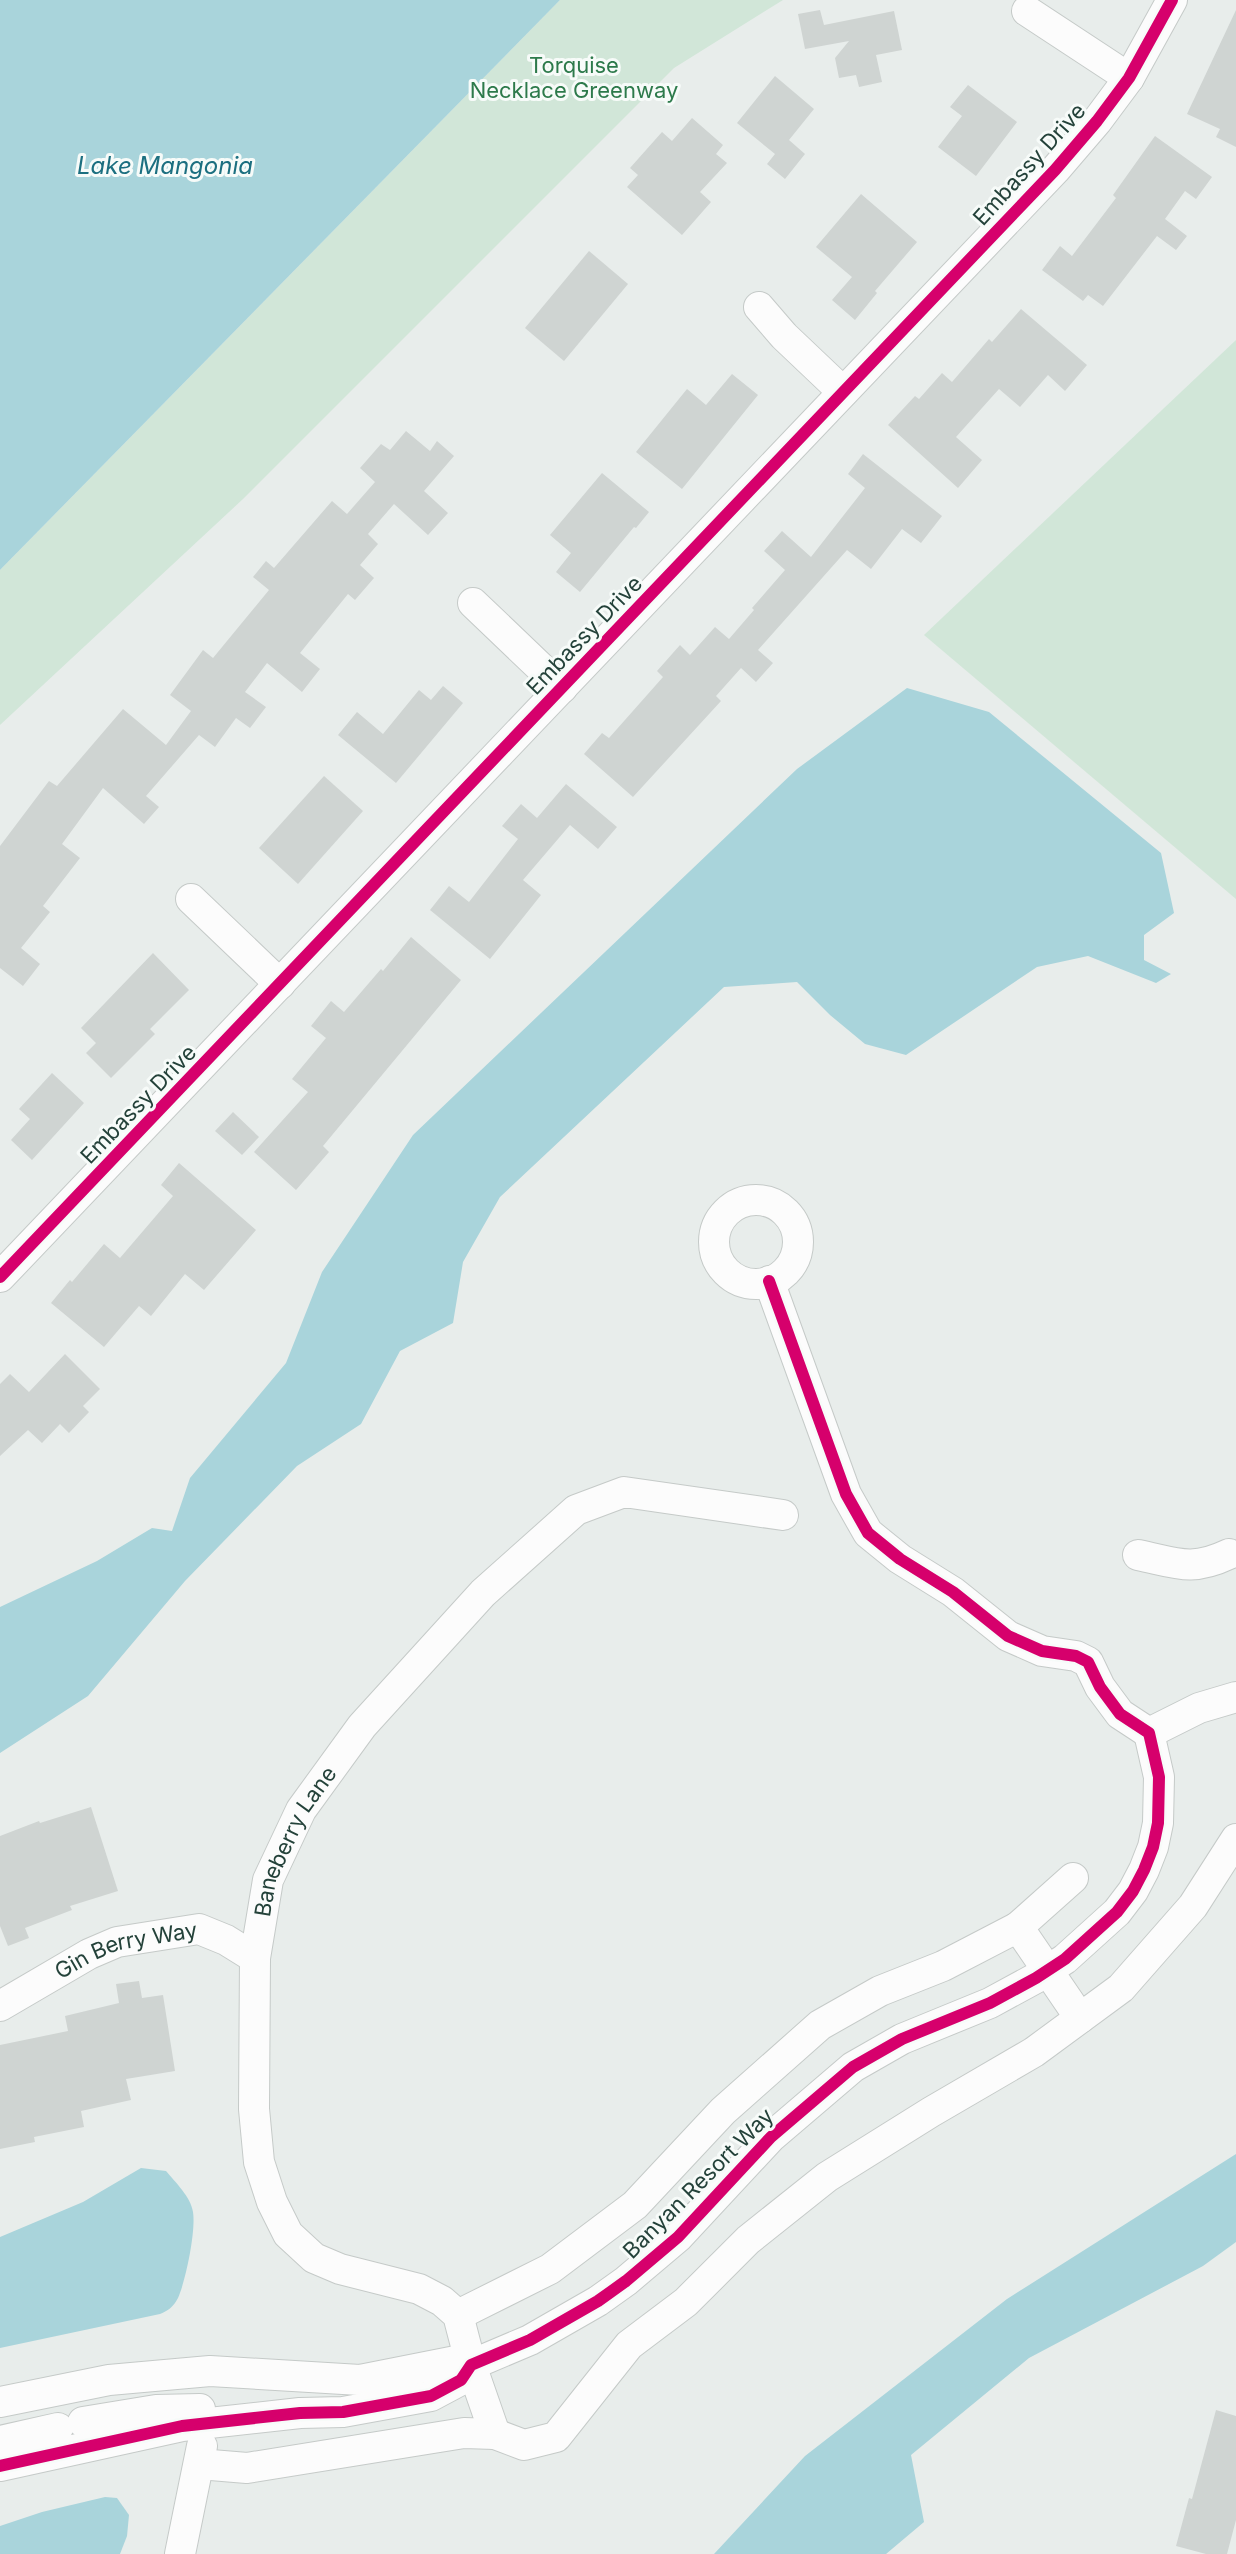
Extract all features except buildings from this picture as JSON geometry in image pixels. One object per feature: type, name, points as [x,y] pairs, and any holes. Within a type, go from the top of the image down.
[{"type":"street","name":"Embassy Drive","points":[[0,1278],[1055,170],[1129,78],[1172,0]]},
{"type":"street","points":[[1027,11],[1129,78]]},
{"type":"street","points":[[759,307],[784,336],[843,392]]},
{"type":"street","points":[[473,603],[562,688]]},
{"type":"street","points":[[191,899],[280,984]]},
{"type":"street","points":[[769,1281],[846,1494],[868,1533],[900,1559],[953,1592],[1008,1636],[1042,1651],[1076,1656],[1088,1662],[1100,1687],[1120,1714],[1149,1733],[1199,1708],[1236,1697]]},
{"type":"street","name":"Baneberry Lane","points":[[458,2315],[442,2301],[419,2289],[340,2269],[314,2258],[288,2234],[272,2202],[259,2162],[254,2109],[255,1958],[268,1880],[301,1810],[362,1726],[483,1593],[576,1510],[624,1492],[783,1515]]},
{"type":"street","points":[[1138,1555],[1191,1565],[1207,1564],[1229,1554]]},
{"type":"street","name":"Banyan Resort Way","points":[[204,2417],[343,2412],[431,2396],[461,2380],[471,2365],[552,2329],[626,2281],[678,2237],[780,2129],[853,2067],[902,2039],[990,2003],[1047,1971],[1065,1959],[1117,1912],[1133,1891],[1153,1847],[1160,1801],[1159,1777],[1149,1733]]},
{"type":"street","points":[[199,2464],[247,2468],[464,2433],[495,2434],[524,2445],[556,2437],[629,2345],[686,2302],[748,2240],[793,2204],[827,2177],[1034,2052],[1121,1988],[1193,1906],[1236,1839]]},
{"type":"street","points":[[495,2434],[471,2365],[458,2315],[550,2269],[635,2205],[723,2111],[820,2025],[880,1991],[943,1966],[1018,1927],[1073,1878]]},
{"type":"street","points":[[1018,1927],[1080,2018]]},
{"type":"street","name":"Gin Berry Way","points":[[0,2006],[89,1954],[117,1942],[199,1929],[226,1940],[255,1958]]},
{"type":"street","name":"Banyan Resort Way","points":[[0,2402],[109,2380],[199,2372],[360,2380],[456,2361],[471,2365]]},
{"type":"street","points":[[180,2554],[199,2464],[204,2417],[199,2372]]},
{"type":"street","points":[[0,2441],[156,2410],[204,2417]]},
{"type":"street","points":[[0,2466],[182,2426],[204,2417]]},
{"type":"green space","name":"Torquise Necklace Greenway","points":[[560,0],[783,0],[674,68],[243,499],[0,725],[0,570]]},
{"type":"green space","points":[[1236,340],[1236,899],[924,635]]},
{"type":"water","name":"Lake Mangonia","points":[[0,0],[560,0],[0,570]]},
{"type":"water","points":[[907,688],[989,712],[1161,853],[1174,913],[1144,935],[1144,960],[1171,974],[1156,983],[1088,956],[1037,967],[906,1055],[865,1044],[797,982],[724,987],[500,1197],[463,1262],[453,1323],[400,1351],[361,1424],[297,1466],[185,1581],[88,1696],[0,1753],[0,1607],[97,1561],[152,1528],[172,1531],[190,1478],[286,1363],[322,1272],[413,1135],[797,769]]},
{"type":"water","points":[[1236,2154],[1236,2242],[1203,2266],[1029,2358],[911,2455],[924,2522],[886,2554],[714,2554],[805,2456],[1007,2299]]},
{"type":"water","points":[[141,2168],[166,2171],[192,2206],[194,2220],[190,2255],[175,2303],[160,2314],[0,2348],[0,2237],[83,2202]]},
{"type":"water","points":[[105,2497],[117,2498],[129,2515],[127,2536],[120,2554],[0,2554],[0,2526]]},
{"type":"cycle path","points":[[0,1277],[1055,170],[1129,78],[1172,0]]},
{"type":"cycle path","points":[[0,2466],[182,2426],[300,2413],[343,2412],[431,2396],[461,2380],[471,2365],[530,2340],[626,2281],[678,2237],[771,2137],[853,2067],[902,2039],[990,2003],[1036,1978],[1065,1959],[1117,1912],[1133,1891],[1153,1847],[1158,1823],[1159,1777],[1149,1733],[1120,1714],[1100,1687],[1088,1662],[1076,1656],[1042,1651],[1008,1636],[953,1592],[900,1559],[868,1533],[846,1494],[769,1281]]}]
